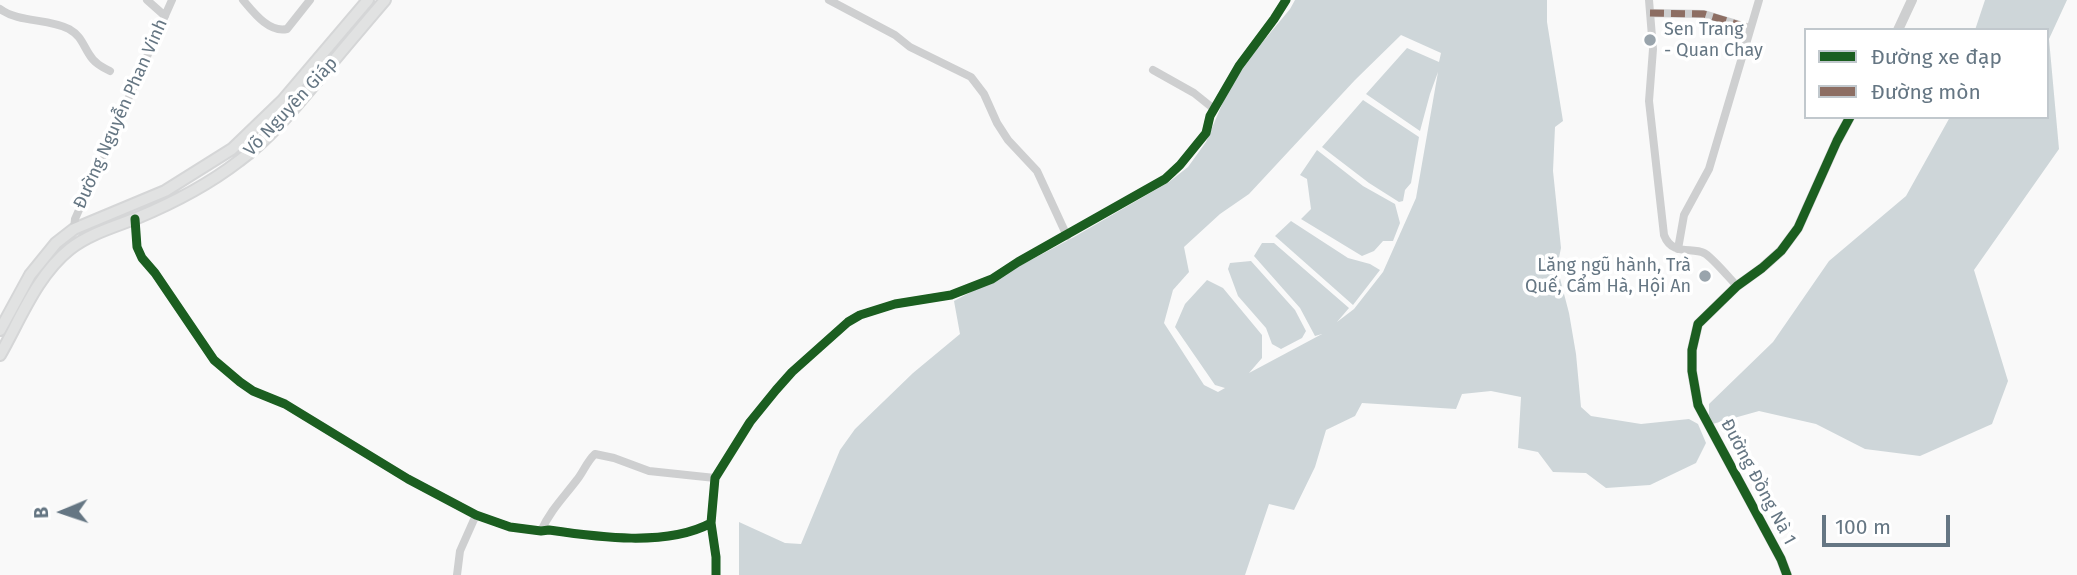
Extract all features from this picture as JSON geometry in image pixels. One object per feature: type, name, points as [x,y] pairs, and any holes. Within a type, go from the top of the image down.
[{"type":"main road","name":"Võ Nguyên Giáp","points":[[0,330],[30,275],[56,243],[74,229],[165,191],[232,149],[283,100],[368,0]]},
{"type":"main road","name":"Võ Nguyên Giáp","points":[[0,355],[40,283],[70,249],[105,230],[168,204],[220,175],[261,142],[295,107],[385,0]]},
{"type":"street","points":[[147,0],[165,16]]},
{"type":"street","name":"Đường Nguyễn Phan Vinh","points":[[74,229],[75,219],[172,0]]},
{"type":"street","points":[[243,0],[264,22],[279,30],[287,29],[310,0]]},
{"type":"street","points":[[829,0],[895,35],[917,51],[971,76],[984,94],[1008,140],[1037,171],[1067,236]]},
{"type":"street","points":[[716,575],[711,523],[715,478],[750,422],[792,372],[848,322],[860,315],[895,303],[951,295],[974,287],[1002,274],[1018,262],[1165,179],[1206,133],[1214,109],[1239,66],[1286,0]]},
{"type":"street","points":[[1649,0],[1653,49],[1649,101],[1664,235],[1666,241],[1678,249],[1704,253],[1737,286]]},
{"type":"street","points":[[1678,249],[1684,215],[1709,169],[1759,0]]},
{"type":"street","points":[[1899,28],[1912,0]]},
{"type":"street","points":[[0,9],[17,17],[60,25],[70,30],[84,43],[94,61],[110,71]]},
{"type":"street","points":[[1650,13],[1704,14],[1751,28]]},
{"type":"street","points":[[1153,69],[1194,93],[1214,109]]},
{"type":"street","name":"Đường Đồng Nà 1","points":[[1787,575],[1781,559],[1698,405],[1692,371],[1692,350],[1698,324],[1737,286],[1781,251],[1798,228],[1849,119]]},
{"type":"street","points":[[135,219],[137,247],[142,258],[203,346],[220,365],[253,391],[285,404],[408,479],[476,515],[510,527],[597,537],[632,538],[691,531],[711,523]]},
{"type":"street","points":[[541,531],[555,506],[595,454],[649,471],[715,478]]},
{"type":"street","points":[[457,575],[460,551],[476,515]]},
{"type":"shaded area","points":[[1295,0],[1547,0],[1547,22],[1563,121],[1555,127],[1553,171],[1561,248],[1557,267],[1569,313],[1581,407],[1591,416],[1641,424],[1689,419],[1698,424],[1706,443],[1696,463],[1650,485],[1606,488],[1586,473],[1553,472],[1538,452],[1518,448],[1521,397],[1491,391],[1462,394],[1456,409],[1362,403],[1355,416],[1326,430],[1315,467],[1294,510],[1269,504],[1245,575],[739,575],[739,522],[785,543],[801,544],[840,450],[855,429],[913,373],[960,334],[954,301],[1074,237],[1169,182],[1188,167],[1206,142],[1229,88]],"holes":[[[1401,35],[1441,53],[1439,62],[1407,48],[1366,94],[1420,131],[1438,72],[1416,198],[1383,272],[1354,309],[1337,322],[1349,308],[1274,243],[1262,243],[1254,256],[1300,308],[1315,336],[1322,334],[1249,373],[1262,358],[1262,335],[1223,288],[1207,280],[1185,304],[1175,327],[1215,385],[1225,388],[1218,392],[1204,385],[1164,323],[1173,290],[1189,272],[1184,247],[1220,214],[1249,194],[1355,80]]]},
{"type":"shaded area","points":[[1985,0],[2067,0],[2049,39],[2049,28],[1976,28]]},
{"type":"shaded area","points":[[2049,39],[2059,149],[1974,270],[2008,381],[1992,424],[1920,456],[1865,449],[1816,424],[1759,411],[1709,425],[1709,404],[1773,342],[1829,261],[1906,196],[1949,119],[2049,119]]},
{"type":"shaded area","points":[[1363,100],[1419,137],[1411,183],[1405,190],[1403,201],[1399,202],[1369,183],[1322,147]]},
{"type":"shaded area","points":[[1317,150],[1363,186],[1395,204],[1400,223],[1393,241],[1383,241],[1374,251],[1362,256],[1301,219],[1311,209],[1307,179],[1300,175]]},
{"type":"shaded area","points":[[1291,221],[1348,258],[1370,264],[1380,270],[1353,305],[1275,236]]},
{"type":"shaded area","points":[[1251,261],[1295,310],[1306,331],[1302,338],[1281,349],[1272,344],[1266,328],[1238,296],[1228,269],[1230,263]]},
{"type":"marked path","points":[[1650,13],[1704,14],[1750,28]]},
{"type":"cycle path","points":[[716,575],[711,523],[715,478],[750,422],[792,372],[848,322],[860,315],[895,304],[951,295],[992,279],[1165,179],[1206,133],[1210,116],[1239,66],[1286,0]]},
{"type":"cycle path","points":[[1787,575],[1781,559],[1698,405],[1692,371],[1692,350],[1698,324],[1737,286],[1781,251],[1798,228],[1849,119]]},
{"type":"cycle path","points":[[135,219],[137,247],[142,258],[214,360],[253,391],[285,404],[408,479],[476,515],[510,527],[632,538],[674,535],[711,523]]},
{"type":"place","name":"Sen Trang - Quan Chay","points":[[1650,40]]},
{"type":"place","name":"Lăng ngũ hành, Trà Quế, Cẩm Hà, Hội An","points":[[1705,276]]}]
